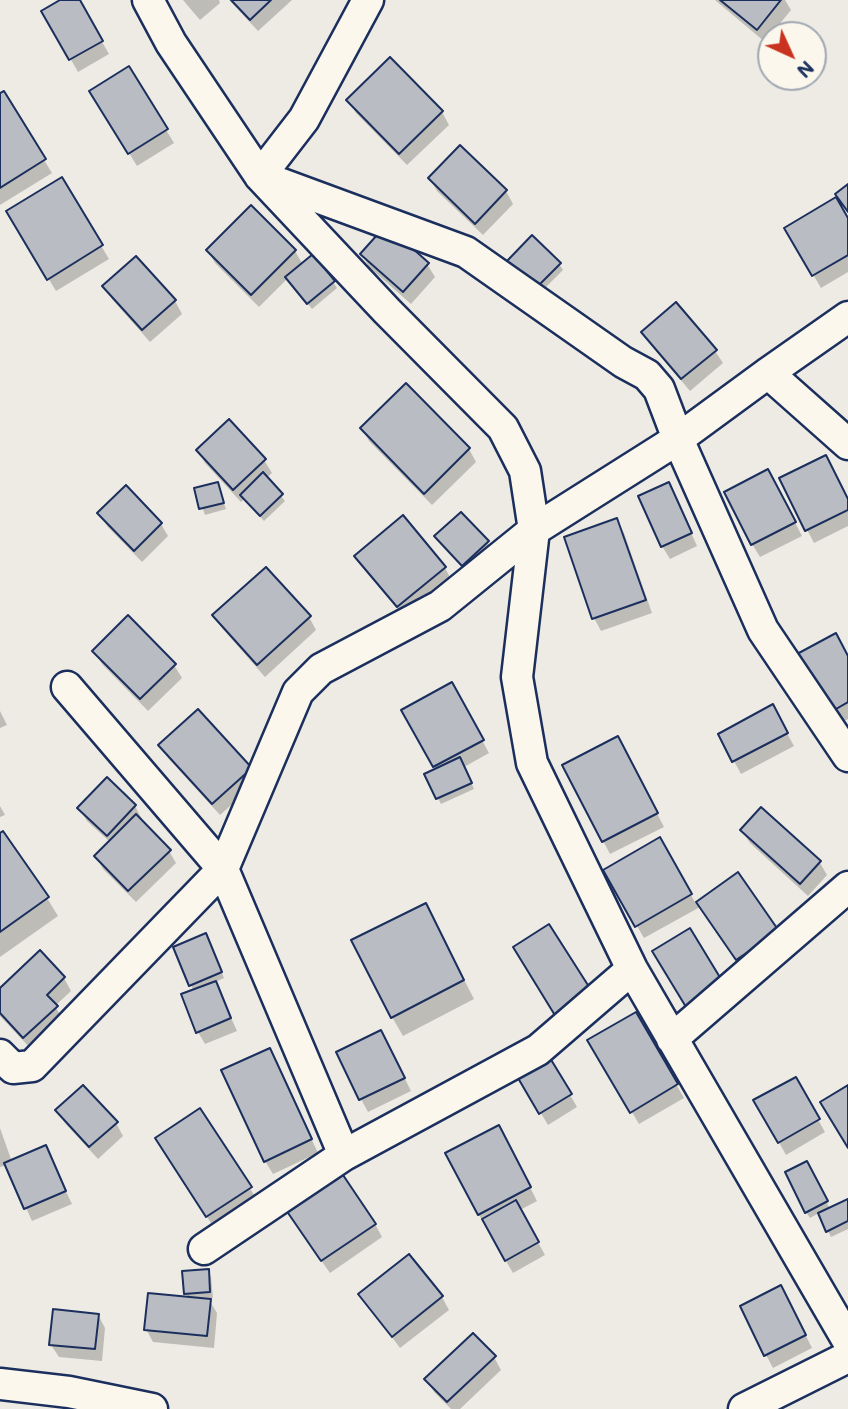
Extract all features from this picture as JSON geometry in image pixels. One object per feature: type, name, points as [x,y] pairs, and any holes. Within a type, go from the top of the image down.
[{"type":"street","points":[[148,0],[170,43],[260,176],[387,312],[503,428],[525,471],[534,530],[517,677],[532,763],[632,969],[848,1341]]},
{"type":"street","points":[[260,176],[304,119],[368,0]]},
{"type":"street","points":[[260,176],[466,252],[623,362],[647,375],[659,389],[678,439],[763,630],[848,755]]},
{"type":"street","points":[[0,1055],[13,1068],[32,1066],[223,869],[298,692],[321,669],[440,606],[534,530],[678,439],[848,317]]},
{"type":"street","points":[[768,373],[848,444]]},
{"type":"street","points":[[67,687],[223,869],[344,1155]]},
{"type":"street","points":[[672,1039],[848,887]]},
{"type":"street","points":[[204,1249],[344,1155],[538,1050],[632,969]]},
{"type":"street","points":[[744,1409],[848,1357]]},
{"type":"street","points":[[0,1384],[69,1392],[152,1409]]},
{"type":"building","points":[[60,0],[80,0],[103,41],[69,60],[41,11]]},
{"type":"building","points":[[231,0],[271,0],[250,20]]},
{"type":"building","points":[[720,0],[781,0],[764,21],[757,21],[757,30]]},
{"type":"building","points":[[390,57],[443,111],[399,154],[346,100]]},
{"type":"building","points":[[129,66],[168,129],[128,154],[89,91]]},
{"type":"building","points":[[4,91],[46,159],[0,188],[0,93]]},
{"type":"building","points":[[460,145],[507,190],[475,224],[428,178]]},
{"type":"building","points":[[62,177],[103,245],[47,280],[6,211]]},
{"type":"building","points":[[848,184],[848,212],[835,194]]},
{"type":"building","points":[[836,197],[848,218],[848,255],[812,276],[784,228]]},
{"type":"building","points":[[251,205],[296,250],[251,295],[206,250]]},
{"type":"building","points":[[386,225],[429,263],[403,292],[360,254]]},
{"type":"building","points":[[532,235],[561,263],[535,289],[507,261]]},
{"type":"building","points":[[313,254],[335,281],[307,304],[285,277]]},
{"type":"building","points":[[136,256],[176,300],[142,330],[102,286]]},
{"type":"building","points":[[676,302],[717,350],[681,379],[641,332]]},
{"type":"building","points":[[406,383],[470,448],[424,494],[360,428]]},
{"type":"building","points":[[229,419],[266,459],[233,490],[196,450]]},
{"type":"building","points":[[826,455],[848,499],[848,510],[805,531],[779,478]]},
{"type":"building","points":[[768,469],[796,522],[751,545],[724,492]]},
{"type":"building","points":[[263,472],[283,494],[260,516],[240,495]]},
{"type":"building","points":[[218,482],[224,503],[199,509],[194,488]]},
{"type":"building","points":[[669,482],[692,533],[661,547],[638,496]]},
{"type":"building","points":[[126,485],[162,523],[134,551],[97,513]]},
{"type":"building","points":[[461,512],[489,541],[462,566],[434,536]]},
{"type":"building","points":[[403,515],[446,567],[397,607],[354,556]]},
{"type":"building","points":[[617,518],[646,600],[592,619],[564,537]]},
{"type":"building","points":[[266,567],[311,616],[257,665],[212,615]]},
{"type":"building","points":[[128,615],[176,664],[140,699],[92,651]]},
{"type":"building","points":[[836,633],[848,656],[848,702],[829,713],[797,654]]},
{"type":"building","points":[[452,682],[484,740],[433,767],[401,710]]},
{"type":"building","points":[[773,704],[788,733],[732,762],[718,734]]},
{"type":"building","points":[[198,709],[252,768],[212,804],[158,745]]},
{"type":"building","points":[[618,736],[658,813],[602,842],[562,765]]},
{"type":"building","points":[[460,757],[472,783],[436,799],[424,774]]},
{"type":"building","points":[[107,777],[136,805],[107,836],[77,808]]},
{"type":"building","points":[[761,807],[821,861],[800,884],[740,830]]},
{"type":"building","points":[[136,814],[171,850],[128,891],[94,856]]},
{"type":"building","points":[[3,831],[49,897],[0,932],[0,833]]},
{"type":"building","points":[[660,837],[692,894],[635,927],[603,870]]},
{"type":"building","points":[[738,872],[779,931],[736,960],[696,902]]},
{"type":"building","points":[[426,903],[464,980],[391,1018],[351,940]]},
{"type":"building","points":[[549,924],[593,993],[556,1017],[513,947]]},
{"type":"building","points":[[690,928],[724,984],[686,1007],[652,951]]},
{"type":"building","points":[[206,933],[222,972],[189,986],[173,947]]},
{"type":"building","points":[[40,950],[65,977],[47,995],[58,1006],[23,1038],[0,1013],[0,988]]},
{"type":"building","points":[[216,981],[231,1018],[196,1033],[181,994]]},
{"type":"building","points":[[636,1012],[678,1084],[630,1113],[587,1040]]},
{"type":"building","points":[[381,1030],[405,1078],[359,1100],[336,1052]]},
{"type":"building","points":[[270,1048],[312,1139],[264,1162],[221,1070]]},
{"type":"building","points":[[550,1058],[572,1094],[539,1114],[518,1078]]},
{"type":"building","points":[[796,1077],[820,1119],[778,1143],[753,1100]]},
{"type":"building","points":[[83,1085],[118,1122],[89,1147],[55,1110]]},
{"type":"building","points":[[848,1085],[848,1148],[820,1102]]},
{"type":"building","points":[[200,1108],[252,1187],[206,1217],[155,1138]]},
{"type":"building","points":[[499,1125],[531,1187],[478,1215],[445,1153]]},
{"type":"building","points":[[46,1145],[66,1191],[24,1209],[4,1163]]},
{"type":"building","points":[[807,1161],[828,1201],[805,1213],[785,1172]]},
{"type":"building","points":[[341,1172],[376,1224],[321,1261],[286,1210]]},
{"type":"building","points":[[848,1199],[848,1221],[826,1232],[818,1213]]},
{"type":"building","points":[[516,1200],[539,1242],[505,1261],[482,1219]]},
{"type":"building","points":[[409,1254],[443,1296],[392,1337],[358,1294]]},
{"type":"building","points":[[209,1269],[210,1292],[184,1294],[182,1271]]},
{"type":"building","points":[[781,1285],[806,1335],[764,1356],[740,1306]]},
{"type":"building","points":[[148,1293],[211,1299],[207,1336],[144,1330]]},
{"type":"building","points":[[53,1309],[99,1314],[95,1349],[49,1345]]},
{"type":"building","points":[[473,1333],[496,1356],[447,1402],[424,1379]]}]
